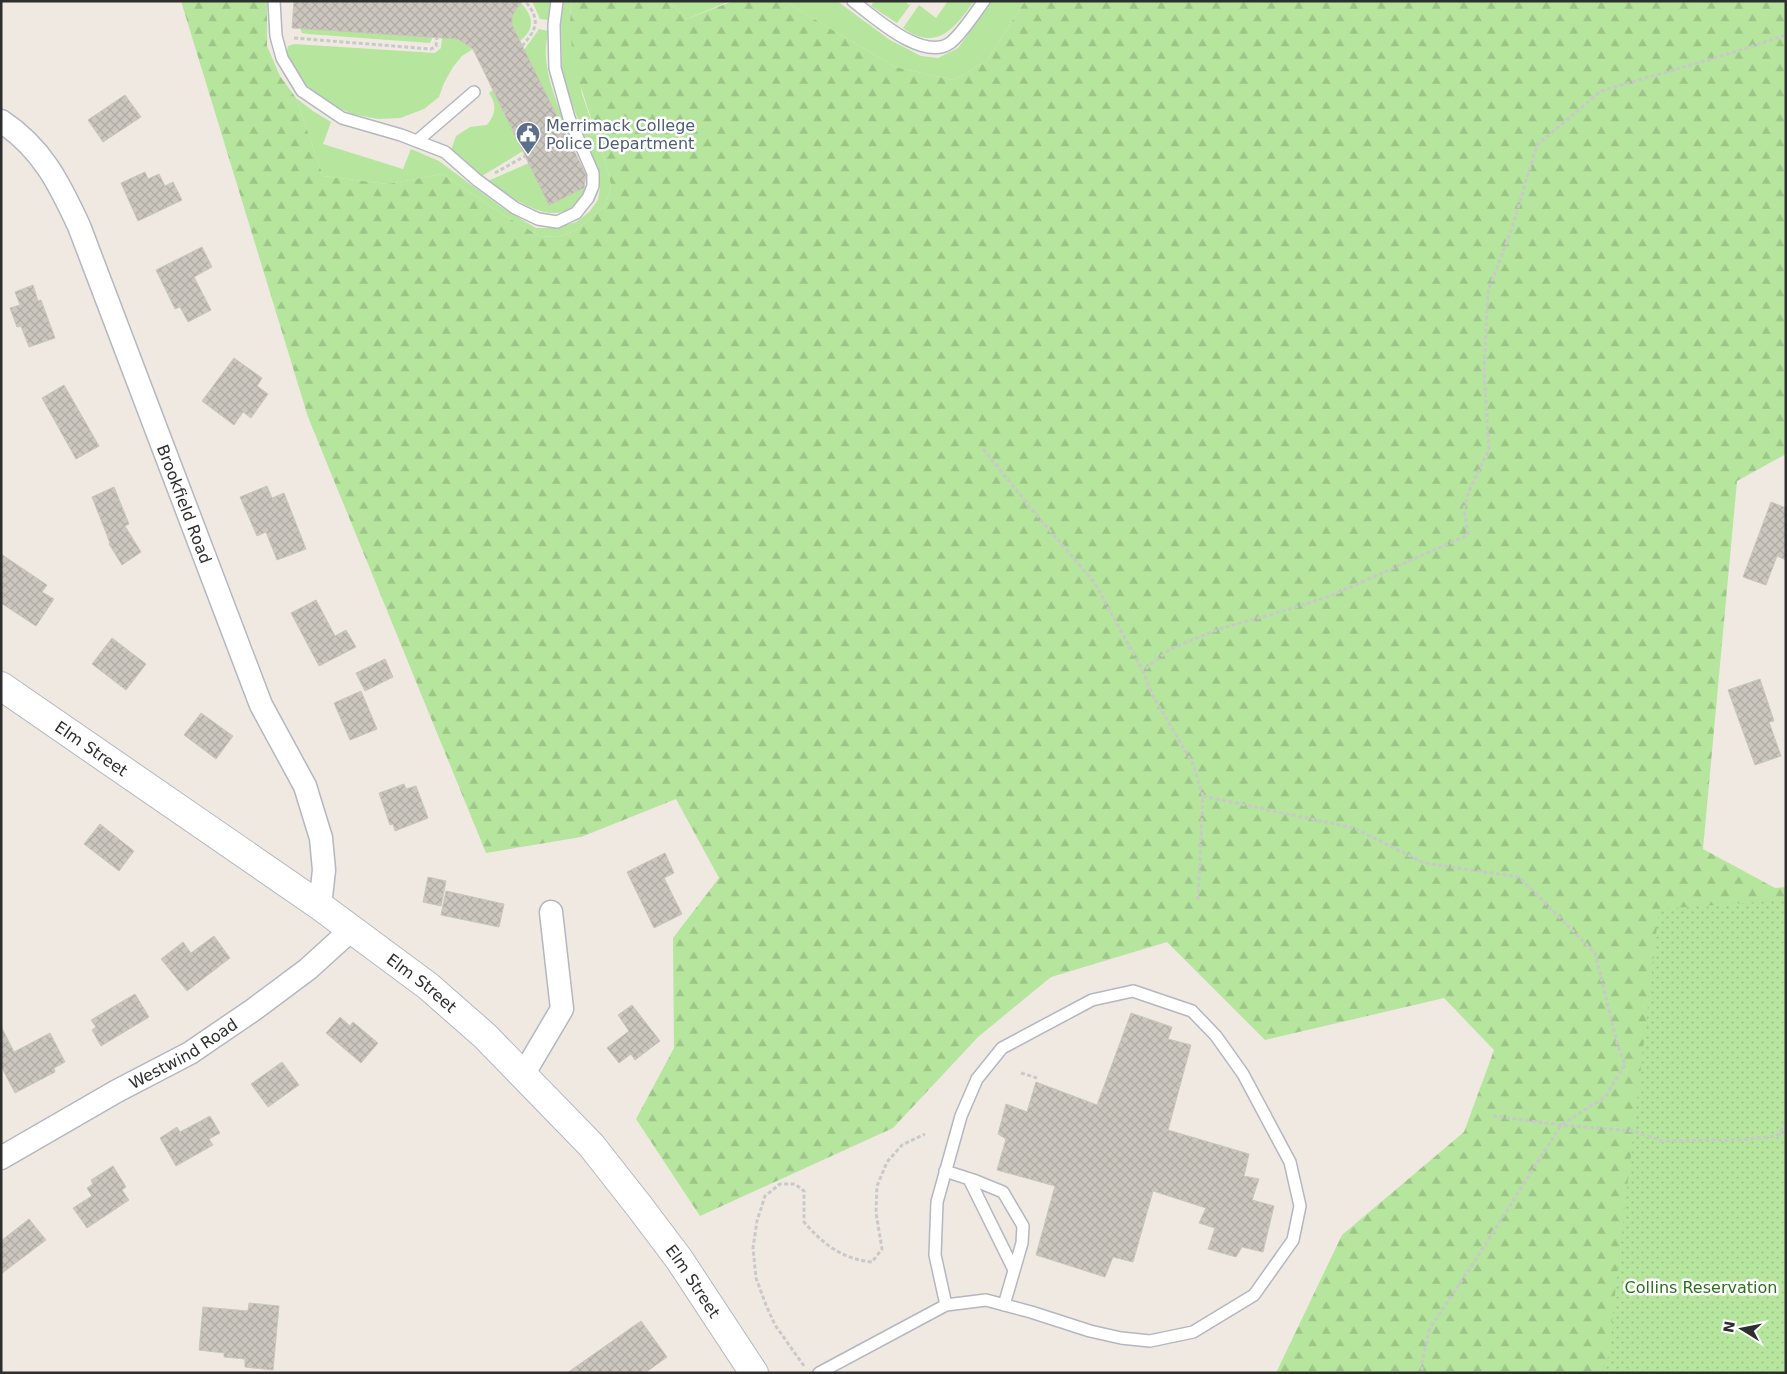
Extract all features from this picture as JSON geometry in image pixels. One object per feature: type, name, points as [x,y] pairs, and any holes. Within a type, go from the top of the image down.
[{"type":"main road","name":"Elm Street","points":[[1,686],[320,906],[428,986],[485,1036],[591,1145],[639,1206],[701,1292],[754,1373]]},
{"type":"street","name":"Brookfield Road","points":[[1,121],[10,126],[40,155],[60,185],[79,226],[261,705],[304,786],[321,838],[324,870],[320,906]]},
{"type":"street","points":[[523,1075],[562,1009],[551,912]]},
{"type":"street","name":"Westwind Road","points":[[1,1158],[117,1091],[190,1053],[254,1010],[300,975],[352,930]]},
{"type":"lane","points":[[274,1],[276,36],[282,58],[302,91],[342,118],[401,135],[445,152],[479,182],[515,208],[538,219],[557,222],[576,213],[588,198],[593,186],[593,173],[570,118],[556,68],[554,25],[557,1]]},
{"type":"lane","points":[[853,1],[888,28],[912,42],[933,49],[950,44],[968,24],[984,1]]},
{"type":"lane","points":[[417,141],[474,92]]},
{"type":"lane","points":[[819,1373],[946,1305],[986,1300],[1090,1331],[1121,1338],[1150,1341],[1193,1332],[1254,1295],[1293,1240],[1300,1206],[1290,1162],[1243,1074],[1216,1036],[1192,1011],[1133,991],[1092,1000],[1002,1048],[977,1079],[961,1116],[937,1202],[935,1255],[946,1305]]},
{"type":"lane","points":[[946,1171],[1003,1192],[1023,1226],[1022,1244],[1004,1305]]},
{"type":"lane","points":[[969,1179],[1014,1270]]},
{"type":"path","points":[[522,46],[534,32],[536,24],[535,16],[526,1]]},
{"type":"path","points":[[1143,671],[1170,649],[1219,629],[1330,596],[1468,535],[1464,508],[1490,448],[1484,371],[1488,291],[1512,228],[1537,145],[1600,91],[1786,35]]},
{"type":"path","points":[[276,36],[431,49],[436,46],[437,38]]},
{"type":"path","points":[[479,182],[525,156]]},
{"type":"path","points":[[983,448],[1039,518],[1094,582],[1143,671],[1152,694],[1193,764],[1203,796],[1198,900]]},
{"type":"path","points":[[1203,796],[1354,828],[1424,863],[1519,877],[1595,953],[1624,1065],[1605,1097],[1560,1125],[1478,1256],[1430,1328],[1422,1362],[1422,1373]]},
{"type":"path","points":[[1021,1073],[1037,1078]]},
{"type":"path","points":[[1493,1116],[1560,1125],[1634,1131],[1662,1141],[1740,1140],[1786,1134]]},
{"type":"path","points":[[1777,1136],[1786,1123]]},
{"type":"path","points":[[807,1373],[776,1325],[756,1278],[753,1248],[757,1221],[765,1196],[780,1184],[795,1184],[804,1191],[804,1222],[817,1237],[842,1255],[860,1261],[872,1262],[882,1249],[876,1213],[877,1186],[886,1162],[902,1145],[925,1134]]},
{"type":"green space","points":[[181,1],[267,1],[267,46],[280,76],[296,98],[323,176],[387,184],[443,174],[502,214],[540,236],[559,237],[576,230],[606,205],[611,185],[573,63],[570,23],[571,1],[667,1],[687,19],[733,1],[784,1],[895,67],[953,80],[986,62],[1025,1],[1786,1],[1786,454],[1737,481],[1703,849],[1775,888],[1786,887],[1786,1373],[1276,1373],[1342,1235],[1464,1132],[1494,1050],[1444,998],[1265,1040],[1167,942],[1051,977],[978,1037],[893,1128],[700,1216],[636,1119],[674,1048],[673,938],[719,878],[676,799],[581,837],[486,853],[308,417]]},
{"type":"green space","points":[[532,1],[551,1],[549,20],[540,19]]},
{"type":"green space","points":[[564,1],[571,1],[570,23],[582,94],[605,161],[611,185],[606,205],[576,230],[559,237],[540,236],[502,214],[443,174],[387,184],[323,176],[296,98],[331,122],[323,144],[403,169],[411,149],[439,161],[501,207],[536,228],[557,228],[576,222],[589,212],[598,200],[600,188],[599,173],[570,99],[562,69],[561,21]]},
{"type":"green space","points":[[667,1],[730,1],[687,19]]},
{"type":"green space","points":[[784,1],[837,1],[890,40],[921,56],[938,58],[958,48],[992,1],[1025,1],[986,62],[953,80],[895,67]]},
{"type":"green space","points":[[874,1],[904,1],[909,5],[911,4],[897,23],[871,6]]},
{"type":"green space","points":[[948,1],[974,1],[952,28],[944,34],[926,38],[915,35],[903,28],[919,5],[936,18]]},
{"type":"green space","points":[[521,3],[528,13],[531,23],[528,32],[520,41],[512,30],[512,9],[516,11]]},
{"type":"green space","points":[[300,28],[433,37],[430,43],[308,34],[302,33]]},
{"type":"green space","points":[[539,29],[548,31],[547,68],[556,101],[574,142],[570,144],[524,50]]},
{"type":"green space","points":[[442,38],[458,39],[473,49],[462,56],[453,67],[439,97],[424,109],[400,118],[378,119],[353,114],[326,103],[309,88],[297,73],[286,54],[288,46],[294,44],[435,53],[441,48]]},
{"type":"green space","points":[[493,90],[523,151],[482,176],[451,150],[456,136],[470,127],[487,125],[490,121],[494,113],[494,105],[489,93]]},
{"type":"green space","points":[[529,163],[549,205],[585,188],[576,203],[565,211],[553,213],[540,211],[513,198],[488,181]]},
{"type":"green space","name":"Collins Reservation","points":[[1786,900],[1786,1373],[1606,1373],[1659,909]]},
{"type":"building","points":[[294,1],[522,1],[512,16],[512,25],[586,175],[584,188],[549,205],[473,49],[458,39],[292,28]]},
{"type":"building","points":[[125,95],[141,117],[103,142],[88,120]]},
{"type":"building","points":[[145,172],[148,179],[159,174],[165,186],[173,182],[182,200],[138,221],[121,183]]},
{"type":"building","points":[[202,247],[212,267],[194,277],[211,310],[188,322],[180,307],[175,309],[156,270]]},
{"type":"building","points":[[33,285],[38,301],[41,300],[55,338],[29,347],[21,326],[17,327],[10,308],[20,305],[15,292]]},
{"type":"building","points":[[234,358],[262,378],[257,386],[268,394],[251,418],[243,412],[234,425],[202,401]]},
{"type":"building","points":[[64,385],[99,446],[76,459],[42,398]]},
{"type":"building","points":[[267,486],[272,498],[284,493],[306,549],[277,560],[266,532],[257,536],[240,497]]},
{"type":"building","points":[[114,487],[129,524],[125,526],[141,552],[122,565],[109,544],[92,497]]},
{"type":"building","points":[[1771,502],[1786,508],[1786,560],[1777,556],[1766,585],[1743,577]]},
{"type":"building","points":[[1,554],[47,585],[42,592],[54,599],[36,626],[1,603]]},
{"type":"building","points":[[316,600],[335,636],[346,630],[356,647],[319,666],[291,613]]},
{"type":"building","points":[[112,638],[146,664],[126,690],[92,664]]},
{"type":"building","points":[[385,659],[393,677],[365,691],[356,673]]},
{"type":"building","points":[[1760,679],[1774,721],[1769,722],[1781,756],[1755,765],[1728,690]]},
{"type":"building","points":[[361,691],[377,729],[350,740],[334,703]]},
{"type":"building","points":[[201,713],[233,736],[216,759],[184,735]]},
{"type":"building","points":[[404,784],[406,789],[416,786],[428,818],[395,831],[393,824],[390,825],[379,793]]},
{"type":"building","points":[[100,824],[134,851],[119,871],[84,844]]},
{"type":"building","points":[[665,853],[674,873],[664,878],[682,914],[654,928],[627,872]]},
{"type":"building","points":[[428,877],[446,881],[441,906],[423,902]]},
{"type":"building","points":[[446,891],[504,904],[499,927],[441,915]]},
{"type":"building","points":[[214,936],[230,958],[187,991],[161,959],[183,942],[191,953]]},
{"type":"building","points":[[135,994],[149,1017],[101,1046],[92,1030],[96,1027],[91,1020]]},
{"type":"building","points":[[632,1005],[660,1041],[635,1060],[631,1054],[619,1063],[607,1048],[629,1031],[618,1015]]},
{"type":"building","points":[[1131,1013],[1172,1027],[1168,1039],[1191,1045],[1168,1130],[1249,1154],[1244,1176],[1259,1179],[1252,1200],[1274,1206],[1263,1252],[1242,1247],[1236,1257],[1208,1249],[1215,1228],[1199,1223],[1206,1208],[1153,1191],[1133,1262],[1113,1257],[1105,1277],[1036,1255],[1055,1186],[997,1170],[1006,1139],[998,1134],[1006,1104],[1027,1112],[1036,1082],[1097,1105]]},
{"type":"building","points":[[340,1017],[350,1026],[353,1022],[378,1043],[361,1063],[326,1033]]},
{"type":"building","points":[[1,1026],[14,1052],[50,1033],[65,1062],[54,1068],[55,1072],[15,1093],[1,1066]]},
{"type":"building","points":[[282,1062],[299,1085],[268,1107],[251,1084]]},
{"type":"building","points":[[210,1116],[220,1133],[209,1139],[213,1145],[176,1166],[160,1138],[177,1127],[180,1132]]},
{"type":"building","points":[[113,1166],[126,1187],[122,1190],[129,1200],[87,1228],[73,1208],[92,1196],[87,1188],[93,1184],[91,1180]]},
{"type":"building","points":[[29,1219],[46,1240],[1,1274],[1,1241]]},
{"type":"building","points":[[249,1303],[279,1306],[273,1370],[245,1367],[245,1359],[224,1357],[224,1353],[199,1350],[203,1307],[248,1311]]},
{"type":"building","points":[[641,1321],[667,1357],[645,1373],[567,1373]]},
{"type":"place","name":"Merrimack College Police Department","points":[[528,155]]}]
